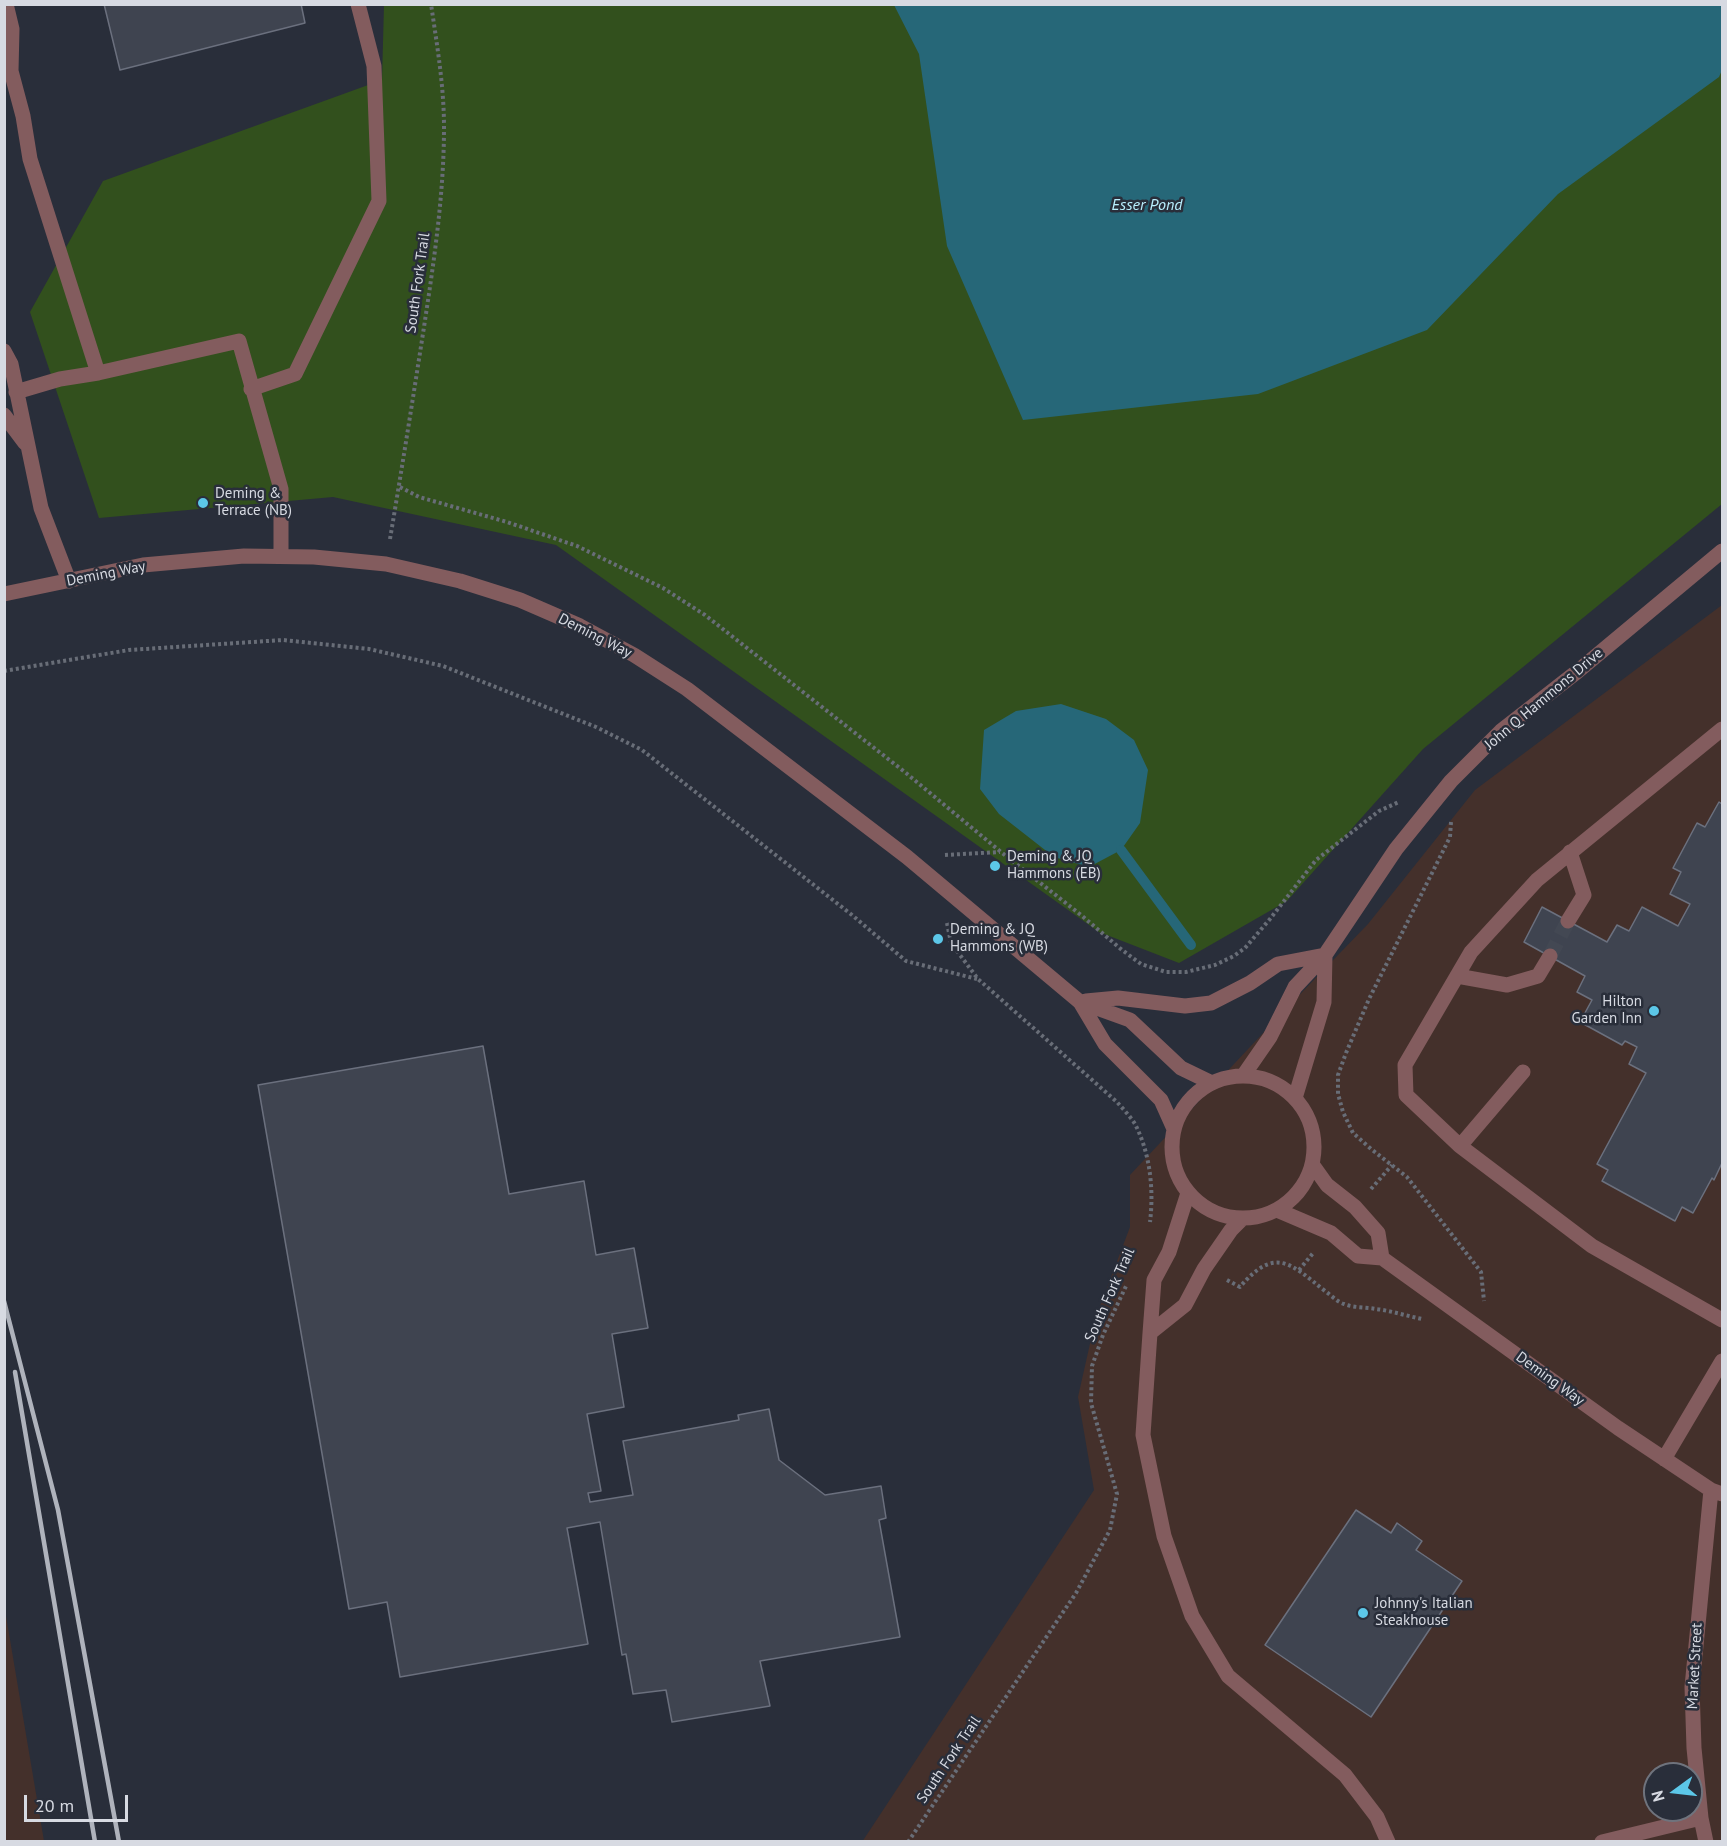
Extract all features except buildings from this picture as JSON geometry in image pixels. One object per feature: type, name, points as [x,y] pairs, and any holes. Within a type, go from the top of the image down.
[{"type":"street","points":[[6,4],[12,29],[8,71],[23,116],[30,159],[98,373]]},
{"type":"street","points":[[251,389],[295,374],[379,201],[375,66],[358,4]]},
{"type":"street","points":[[16,392],[60,379],[98,373],[239,341],[281,489],[281,556]]},
{"type":"street","points":[[4,351],[11,364],[41,508],[69,580]]},
{"type":"street","points":[[4,415],[28,448]]},
{"type":"street","name":"John Q Hammons Drive","points":[[1243,1076],[1270,1037],[1295,987],[1325,955],[1396,849],[1451,781],[1501,731],[1722,551]]},
{"type":"street","name":"Deming Way","points":[[4,594],[143,565],[243,556],[314,556],[386,564],[460,581],[520,600],[580,626],[634,655],[687,688],[907,857],[1080,1002],[1105,1044],[1161,1100],[1174,1129]]},
{"type":"street","points":[[1722,729],[1536,880],[1471,952],[1405,1065],[1406,1095],[1460,1146],[1592,1246],[1722,1320]]},
{"type":"street","points":[[1569,921],[1584,895],[1570,852]]},
{"type":"street","points":[[1080,1002],[1118,998],[1185,1006],[1211,1003],[1250,983],[1278,964],[1325,955],[1324,1002],[1295,1098]]},
{"type":"street","points":[[1457,976],[1507,985],[1538,976],[1550,956]]},
{"type":"street","name":"Deming Way","points":[[1080,1002],[1130,1020],[1181,1068],[1212,1083]]},
{"type":"street","points":[[1460,1146],[1523,1072]]},
{"type":"street","points":[[1233,1076],[1243,1076],[1262,1078],[1280,1086],[1295,1098],[1312,1128],[1314,1146],[1312,1164],[1305,1182],[1294,1198],[1277,1210],[1254,1218],[1242,1219],[1222,1216],[1203,1207],[1188,1193],[1173,1163],[1171,1146],[1174,1129],[1182,1109],[1195,1094],[1212,1083],[1233,1076]]},
{"type":"street","points":[[1312,1164],[1327,1185],[1355,1207],[1378,1233],[1382,1258]]},
{"type":"street","points":[[1188,1193],[1169,1252],[1154,1280],[1150,1333],[1143,1435],[1164,1536],[1192,1616],[1228,1676],[1345,1775],[1377,1817],[1388,1842]]},
{"type":"street","name":"Deming Way","points":[[1277,1210],[1331,1233],[1358,1256],[1382,1258],[1618,1428],[1717,1492]]},
{"type":"street","points":[[1150,1333],[1185,1305],[1203,1269],[1231,1230],[1242,1219]]},
{"type":"street","points":[[1664,1459],[1722,1361]]},
{"type":"street","name":"Market Street","points":[[1695,1762],[1692,1687],[1717,1492]]},
{"type":"street","points":[[1602,1842],[1684,1822]]},
{"type":"street","name":"Market Street","points":[[1702,1822],[1706,1842]]},
{"type":"path","name":"South Fork Trail","points":[[386,564],[400,487],[436,245],[442,182],[443,114],[440,66],[431,4]]},
{"type":"path","points":[[400,487],[419,497],[507,522],[577,546],[663,588],[705,615],[745,645],[1122,950],[1142,964],[1166,972],[1186,972],[1215,965],[1245,948],[1316,860],[1379,811],[1400,802]]},
{"type":"path","points":[[4,671],[129,650],[283,640],[369,649],[443,666],[596,727],[642,750],[852,915],[906,961],[978,979]]},
{"type":"path","points":[[1451,781],[1450,837],[1369,999],[1338,1075],[1338,1094],[1353,1133],[1407,1177],[1481,1272],[1488,1335]]},
{"type":"path","points":[[907,857],[1001,852]]},
{"type":"path","points":[[938,883],[951,943],[978,979],[1117,1102],[1134,1124],[1147,1157],[1151,1181],[1149,1232]]},
{"type":"path","points":[[1365,1195],[1392,1165]]},
{"type":"path","points":[[1299,1270],[1320,1245]]},
{"type":"path","points":[[1219,1277],[1240,1287],[1252,1272],[1263,1265],[1286,1263],[1299,1270],[1342,1304],[1378,1309],[1433,1322]]},
{"type":"path","name":"South Fork Trail","points":[[908,1842],[1076,1593],[1110,1530],[1117,1494],[1091,1403],[1092,1366],[1102,1335],[1127,1284]]},
{"type":"shaded area","points":[[1722,605],[1722,1841],[862,1842],[1094,1490],[1078,1397],[1096,1317],[1130,1227],[1130,1175],[1368,924],[1475,790]]},
{"type":"shaded area","points":[[5,1610],[44,1841],[5,1841]]},
{"type":"green space","points":[[384,5],[1722,5],[1722,504],[1423,749],[1287,901],[1179,963],[1099,932],[556,545],[333,497],[99,518],[30,312],[103,181],[382,80]]},
{"type":"water","name":"Esser Pond","points":[[894,5],[1722,5],[1722,70],[1719,77],[1558,194],[1427,330],[1258,394],[1023,420],[947,246],[919,54]]},
{"type":"water","points":[[1061,704],[1106,719],[1134,740],[1148,770],[1140,823],[1121,850],[1089,867],[1054,857],[999,814],[980,789],[984,730],[1016,711]]},
{"type":"waterway","points":[[1121,850],[1191,945]]},
{"type":"tunnel","points":[[1550,956],[1568,921]]},
{"type":"railway","points":[[4,1301],[58,1510],[119,1842]]},
{"type":"railway","points":[[15,1372],[95,1842]]},
{"type":"place","name":"Deming & Terrace (NB)","points":[[203,503]]},
{"type":"place","name":"Deming & JQ Hammons (EB)","points":[[995,866]]},
{"type":"place","name":"Deming & JQ Hammons (WB)","points":[[938,939]]},
{"type":"place","name":"Hilton Garden Inn","points":[[1654,1011]]},
{"type":"place","name":"Johnny's Italian Steakhouse","points":[[1363,1613]]}]
